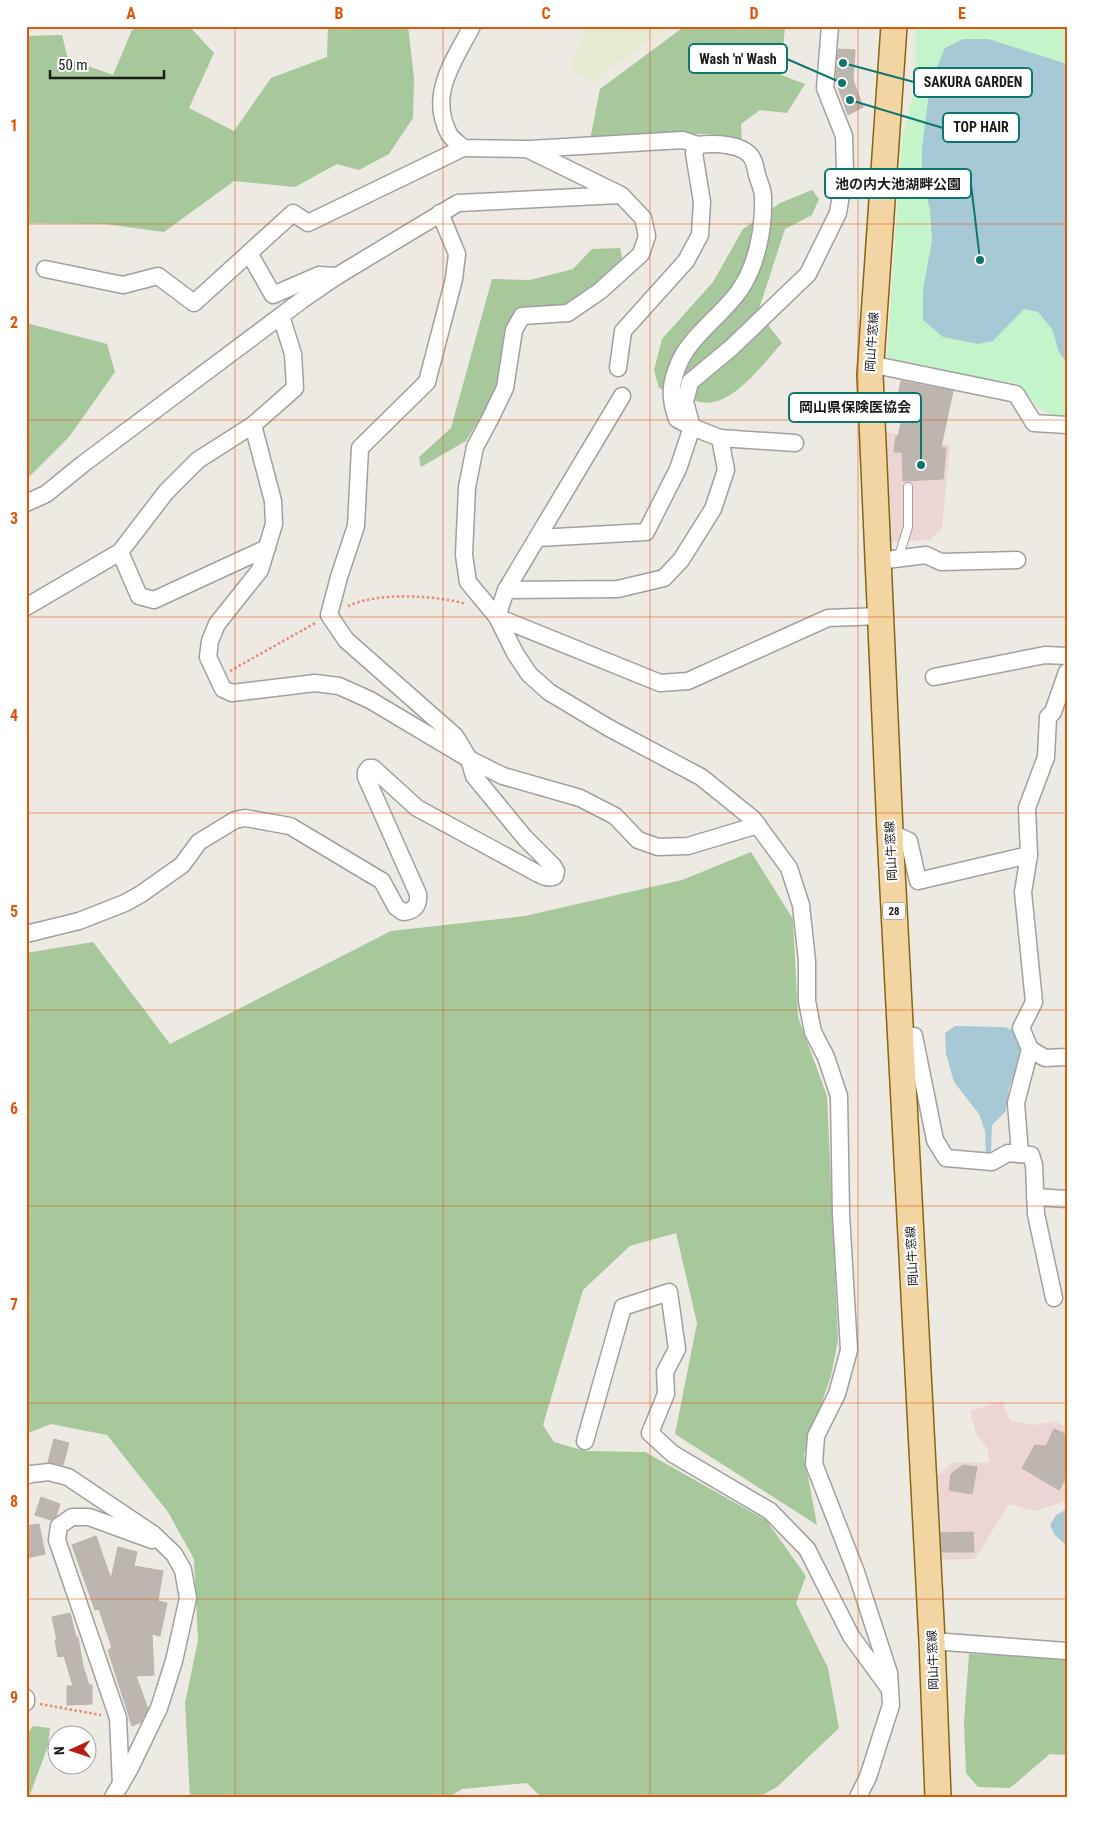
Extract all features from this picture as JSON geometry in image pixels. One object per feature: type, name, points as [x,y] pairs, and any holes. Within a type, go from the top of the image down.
[{"type":"main road","name":"岡山牛窓線","points":[[894,26],[870,364],[888,560],[881,616],[938,1797]]},
{"type":"street","points":[[463,148],[450,135],[440,108],[443,82],[472,26]]},
{"type":"street","points":[[538,538],[646,532],[678,469],[692,427],[685,402],[690,382],[731,348],[808,274],[838,213],[845,171],[844,136],[825,88],[830,26]]},
{"type":"street","points":[[45,269],[123,285],[158,276],[194,303],[293,213],[308,223],[463,148],[527,149],[683,140],[698,145],[714,143],[738,147],[753,158],[763,195],[762,222],[754,263],[739,291],[699,334],[681,358],[672,382],[671,404],[677,420],[720,438],[795,443]]},
{"type":"street","points":[[618,368],[623,331],[686,261],[700,236],[702,202],[694,153],[698,145]]},
{"type":"street","points":[[527,149],[621,195],[643,218],[647,236],[641,254],[600,291],[568,313],[522,316],[514,330],[505,388],[474,447],[467,487],[464,555],[468,582],[497,617],[515,653],[529,674],[550,692],[609,728],[701,777],[753,819],[789,868],[802,905],[807,961],[807,1001],[813,1032],[826,1057],[839,1096],[841,1214],[849,1350],[837,1394],[816,1436],[814,1464],[856,1572],[889,1673],[891,1705],[868,1777],[858,1797]]},
{"type":"street","points":[[26,502],[46,494],[281,316],[337,276],[458,203],[621,195]]},
{"type":"street","points":[[26,934],[78,921],[125,903],[182,865],[198,842],[235,820],[245,818],[290,826],[382,880],[396,907],[403,912],[411,911],[419,901],[418,894],[366,777],[366,772],[369,768],[373,768],[417,808],[535,872],[546,877],[552,878],[555,876],[556,871],[553,866],[525,838],[474,776],[468,759],[455,736],[346,640],[329,614],[338,577],[356,526],[360,448],[427,382],[454,280],[457,254],[440,213]]},
{"type":"street","points":[[249,253],[274,295],[319,275],[337,276]]},
{"type":"street","points":[[26,607],[120,552],[166,492],[198,460],[253,425],[295,388],[293,354],[281,316]]},
{"type":"street","points":[[870,364],[1016,394],[1034,423],[1067,425]]},
{"type":"street","points":[[497,617],[506,590],[622,396]]},
{"type":"street","points":[[253,425],[267,472],[273,501],[274,524],[260,570],[217,624],[210,641],[208,657],[224,689],[232,693],[315,683],[339,686],[370,700],[468,759],[502,776],[580,798],[614,816],[638,840],[658,847],[688,846],[758,825]]},
{"type":"street","points":[[506,590],[618,589],[664,578],[681,560],[713,509],[726,470],[720,438]]},
{"type":"street","points":[[120,552],[139,596],[154,600],[267,548]]},
{"type":"street","points":[[888,560],[926,554],[941,562],[1017,560]]},
{"type":"street","points":[[497,617],[660,683],[688,681],[828,618],[881,616]]},
{"type":"street","points":[[934,677],[1045,655],[1067,656]]},
{"type":"street","points":[[1067,672],[1053,712],[1048,717],[1046,758],[1027,808],[1029,855],[1023,892],[1034,1002],[1021,1028],[1030,1049],[1045,1058],[1067,1057]]},
{"type":"street","points":[[890,832],[908,841],[918,880],[1029,855]]},
{"type":"street","points":[[901,1035],[914,1036],[935,1140],[946,1158],[992,1162],[1008,1152],[1031,1155],[1034,1165],[1036,1214],[1054,1298]]},
{"type":"street","points":[[1020,1154],[1016,1103],[1030,1049]]},
{"type":"street","points":[[1035,1198],[1067,1199]]},
{"type":"street","points":[[585,1441],[623,1307],[669,1292],[677,1348],[665,1372],[666,1394],[650,1433],[673,1454],[770,1511],[806,1548],[851,1636],[890,1690]]},
{"type":"street","points":[[26,1476],[49,1472],[68,1477],[153,1534],[174,1554],[183,1570],[188,1598],[174,1661],[160,1708],[117,1790]]},
{"type":"street","points":[[117,1790],[118,1718],[57,1540],[59,1526],[72,1517],[89,1516],[162,1543]]},
{"type":"street","points":[[932,1642],[1067,1651]]},
{"type":"lane","points":[[888,560],[908,527],[908,487]]},
{"type":"path","points":[[218,678],[329,614],[355,602],[396,597],[424,597],[462,603],[497,617]]},
{"type":"path","points":[[26,1700],[78,1712],[118,1718]]},
{"type":"shaded area","points":[[881,431],[950,445],[942,527],[930,540],[885,542]]},
{"type":"shaded area","points":[[1002,1401],[1010,1420],[1033,1425],[1056,1421],[1067,1428],[1067,1501],[1034,1511],[1009,1504],[975,1559],[934,1560],[936,1476],[954,1462],[989,1463],[988,1450],[976,1433],[970,1411]]},
{"type":"green space","points":[[143,26],[189,26],[214,53],[189,108],[234,131],[271,78],[327,57],[328,26],[408,26],[414,78],[413,118],[389,154],[359,170],[337,164],[295,187],[234,181],[164,232],[105,224],[29,223],[26,226],[26,36],[62,35],[68,59],[113,75],[132,30]]},
{"type":"green space","points":[[586,26],[670,26],[593,81],[570,71]]},
{"type":"green space","points":[[685,26],[785,26],[781,75],[805,84],[787,113],[760,110],[741,124],[742,141],[708,134],[646,134],[590,140],[600,89]]},
{"type":"green space","points":[[915,26],[1067,26],[1067,421],[1039,409],[1019,384],[904,365],[887,357],[902,140],[914,90]]},
{"type":"green space","points":[[812,190],[819,199],[812,215],[785,229],[758,312],[782,343],[746,383],[723,399],[712,402],[700,402],[659,388],[654,370],[662,339],[713,282],[743,229],[780,203]]},
{"type":"green space","points":[[620,248],[623,262],[565,306],[522,307],[509,326],[498,388],[466,441],[421,467],[419,457],[451,428],[492,279],[530,280],[573,269],[592,249]]},
{"type":"green space","points":[[26,323],[107,344],[115,372],[69,437],[26,480]]},
{"type":"green space","points":[[751,852],[793,919],[798,1017],[827,1096],[838,1340],[831,1376],[804,1455],[817,1525],[675,1434],[697,1323],[676,1233],[630,1246],[583,1290],[543,1425],[554,1442],[585,1451],[645,1452],[766,1520],[806,1576],[796,1603],[828,1668],[839,1728],[777,1787],[759,1797],[541,1797],[527,1783],[462,1789],[450,1797],[190,1797],[185,1703],[198,1640],[194,1559],[168,1512],[107,1435],[51,1424],[26,1434],[26,953],[93,942],[170,1044],[391,931],[525,916],[682,880]]},
{"type":"green space","points":[[969,1654],[1067,1657],[1067,1755],[1050,1754],[1010,1788],[978,1787],[966,1773],[964,1722]]},
{"type":"green space","points":[[33,1726],[48,1728],[48,1746],[29,1797],[26,1797],[26,1736]]},
{"type":"water","points":[[963,39],[988,39],[1067,64],[1067,363],[1059,352],[1052,329],[1038,312],[1024,309],[993,341],[978,344],[943,337],[923,320],[923,290],[932,240],[930,210],[922,177],[922,149],[930,83],[945,48]]},
{"type":"water","points":[[955,1026],[1004,1027],[1017,1031],[1022,1041],[1016,1070],[1009,1088],[1006,1111],[992,1125],[991,1153],[986,1154],[985,1131],[979,1114],[954,1082],[946,1054],[945,1033]]},
{"type":"water","points":[[1067,1509],[1067,1546],[1055,1535],[1050,1525],[1056,1515]]},
{"type":"building","points":[[838,49],[855,50],[853,80],[863,107],[848,115],[836,82]]},
{"type":"building","points":[[901,381],[953,391],[941,447],[946,448],[943,479],[903,481],[902,452],[894,452],[896,436],[898,437],[905,403],[897,401]]},
{"type":"building","points":[[1054,1429],[1067,1435],[1067,1476],[1059,1490],[1022,1468],[1035,1445],[1046,1446]]},
{"type":"building","points":[[54,1439],[69,1443],[63,1465],[48,1462]]},
{"type":"building","points":[[963,1465],[977,1467],[972,1494],[949,1490],[951,1474]]},
{"type":"building","points":[[41,1497],[60,1504],[56,1516],[51,1520],[35,1515]]},
{"type":"building","points":[[39,1524],[45,1554],[26,1558],[26,1526]]},
{"type":"building","points":[[973,1532],[974,1552],[942,1552],[941,1533]]},
{"type":"building","points":[[96,1536],[111,1579],[118,1547],[137,1552],[134,1566],[163,1571],[158,1601],[167,1603],[160,1636],[152,1634],[154,1675],[136,1676],[148,1709],[141,1722],[132,1726],[108,1650],[112,1648],[99,1609],[95,1610],[72,1545]]},
{"type":"building","points":[[70,1613],[76,1637],[78,1637],[83,1666],[89,1685],[92,1685],[92,1704],[67,1705],[67,1686],[73,1686],[64,1656],[58,1657],[55,1640],[57,1640],[52,1617]]},
{"type":"place","name":"SAKURA GARDEN","points":[[843,63]]},
{"type":"place","name":"Wash 'n' Wash","points":[[842,83]]},
{"type":"place","name":"TOP HAIR","points":[[850,100]]},
{"type":"place","name":"池の内大池湖畔公園","points":[[980,260]]},
{"type":"place","name":"岡山県保険医協会","points":[[921,465]]}]
